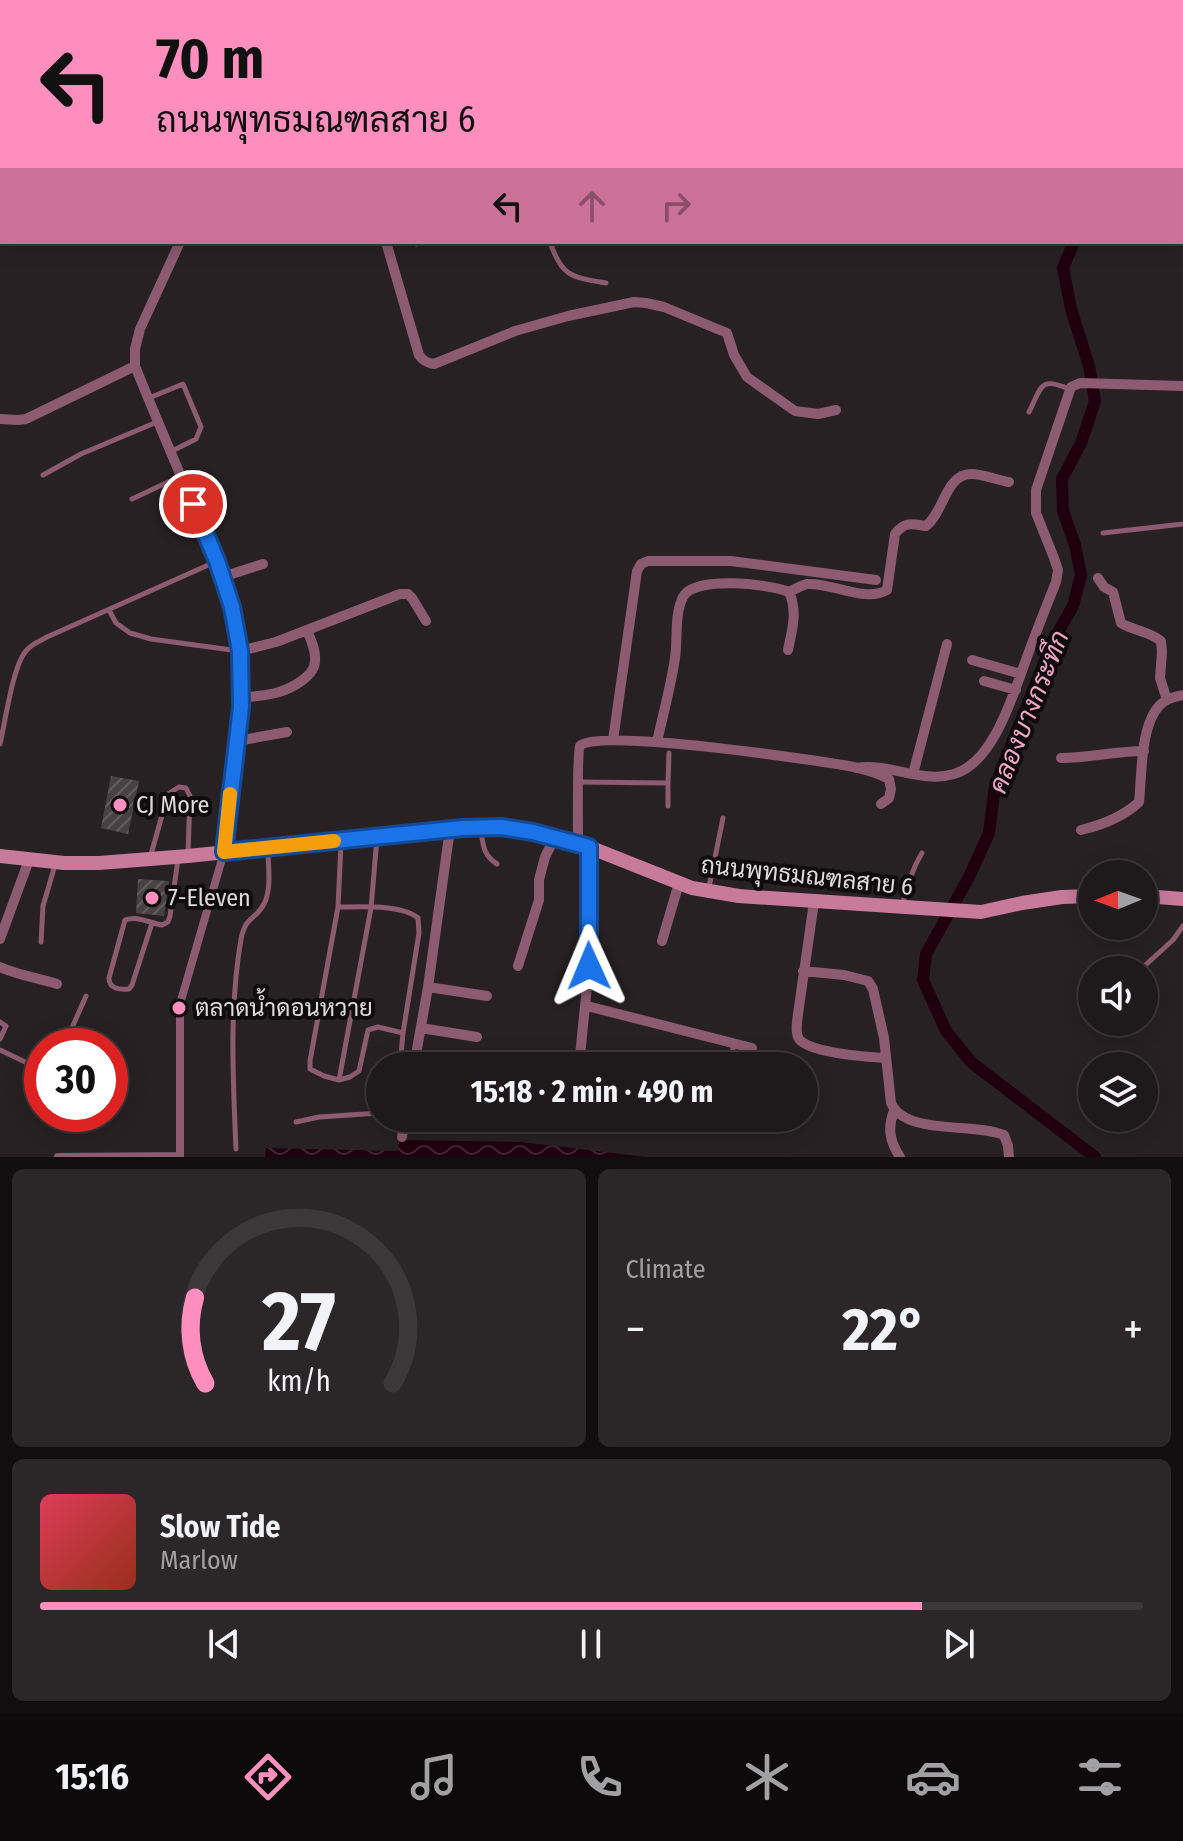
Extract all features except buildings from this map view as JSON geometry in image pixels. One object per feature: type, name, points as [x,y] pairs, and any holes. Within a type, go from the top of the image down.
[{"type":"main road","name":"ถนนพุทธมณฑลสาย 6","points":[[0,856],[99,863],[450,829],[501,827],[583,845],[708,892],[963,912],[981,912],[1022,903],[1078,896]]},
{"type":"street","points":[[387,244],[419,355],[427,363],[434,364],[515,331],[568,316],[621,304],[646,303],[681,313],[727,333],[734,355],[747,377],[795,411],[818,414],[836,410]]},
{"type":"street","points":[[58,1157],[180,1156],[180,1004],[224,852],[240,698],[240,651],[232,607],[217,561],[135,366],[140,329],[176,245]]},
{"type":"street","points":[[0,419],[26,419],[135,366]]},
{"type":"street","points":[[856,768],[871,765],[938,777],[956,774],[975,762],[995,735],[1016,690],[1056,582],[1058,570],[1036,513],[1036,490],[1075,386],[1098,383],[1183,386]]},
{"type":"street","points":[[657,742],[671,679],[679,610],[684,594],[692,588],[709,583],[770,586],[789,592],[806,584],[881,594],[887,590],[895,534],[901,527],[911,524],[926,526],[933,521],[953,480],[972,473],[1009,482]]},
{"type":"street","points":[[613,740],[637,571],[641,564],[648,561],[731,561],[876,580]]},
{"type":"street","points":[[222,577],[263,564]]},
{"type":"street","points":[[1098,578],[1104,587],[1113,592],[1121,623],[1161,641],[1160,678],[1167,700]]},
{"type":"street","points":[[788,650],[795,618],[789,592]]},
{"type":"street","points":[[240,651],[276,642],[400,594],[408,594],[412,598],[426,621]]},
{"type":"street","points":[[240,698],[277,693],[314,670],[314,646],[307,630]]},
{"type":"street","points":[[913,774],[947,644]]},
{"type":"street","points":[[972,660],[1021,674]]},
{"type":"street","points":[[984,681],[1016,690]]},
{"type":"street","points":[[1081,830],[1116,818],[1139,802],[1149,723],[1155,710],[1167,700],[1183,695]]},
{"type":"street","points":[[237,741],[287,732]]},
{"type":"street","points":[[581,1052],[589,966],[579,782],[580,746],[587,741],[657,742],[754,751],[856,768],[889,779],[889,798],[881,804]]},
{"type":"street","points":[[1061,758],[1144,751]]},
{"type":"street","points":[[417,1052],[450,829]]},
{"type":"street","points":[[518,966],[539,900],[539,880],[545,857],[555,837]]},
{"type":"street","points":[[0,939],[29,860]]},
{"type":"street","points":[[662,941],[679,883]]},
{"type":"street","points":[[814,902],[796,1030],[799,1039],[838,1054],[886,1058]]},
{"type":"street","points":[[0,967],[57,984]]},
{"type":"street","points":[[803,971],[868,981],[873,989],[881,1023],[894,1111],[909,1120],[994,1130],[1004,1135],[1009,1157]]},
{"type":"street","points":[[428,987],[487,996]]},
{"type":"street","points":[[587,1006],[752,1048]]},
{"type":"street","points":[[421,1028],[477,1037]]},
{"type":"street","points":[[894,1111],[889,1122],[890,1135],[900,1157]]},
{"type":"street","points":[[402,1137],[403,1132]]},
{"type":"lane","points":[[551,244],[555,257],[571,276],[606,283]]},
{"type":"lane","points":[[1029,412],[1048,382],[1075,386]]},
{"type":"lane","points":[[148,399],[183,384],[201,427],[200,433],[196,439],[171,451]]},
{"type":"lane","points":[[43,475],[81,454],[158,421]]},
{"type":"lane","points":[[132,499],[181,476]]},
{"type":"lane","points":[[1103,533],[1183,524]]},
{"type":"lane","points":[[0,744],[16,672],[20,658],[27,649],[47,637],[217,561]]},
{"type":"lane","points":[[109,610],[116,623],[130,633],[151,639],[240,651]]},
{"type":"lane","points":[[668,806],[669,753]]},
{"type":"lane","points":[[579,782],[668,783]]},
{"type":"lane","points":[[149,859],[168,794],[179,787],[186,788],[190,796],[184,856],[168,922],[162,925],[136,918],[125,920],[109,978],[112,987],[129,989],[132,985],[152,923]]},
{"type":"lane","points":[[708,892],[723,818]]},
{"type":"lane","points":[[481,827],[486,855],[497,864]]},
{"type":"lane","points":[[339,1080],[371,908],[377,837]]},
{"type":"lane","points":[[341,840],[338,907],[310,1069],[339,1080],[350,1077],[359,1071],[368,1030],[378,1027],[403,1033]]},
{"type":"lane","points":[[236,1149],[233,1011],[244,925],[263,907],[267,896],[267,848]]},
{"type":"lane","points":[[902,908],[908,883],[922,853]]},
{"type":"lane","points":[[41,942],[43,906],[55,862]]},
{"type":"lane","points":[[338,907],[402,911],[418,918],[419,933],[401,1052]]},
{"type":"lane","points":[[1155,956],[1183,926]]},
{"type":"lane","points":[[72,1028],[86,996]]},
{"type":"lane","points":[[0,1022],[6,1026],[0,1039]]},
{"type":"lane","points":[[732,1052],[734,1043]]},
{"type":"lane","points":[[0,1050],[24,1061]]},
{"type":"lane","points":[[296,1122],[366,1114]]},
{"type":"water","points":[[400,1140],[521,1142],[646,1157],[265,1157],[266,1148],[397,1151]]},
{"type":"waterway","name":"คลองบางกระทึก","points":[[1073,244],[1063,268],[1095,401],[1081,443],[1062,479],[1063,511],[1081,575],[1073,606],[1053,641],[995,786],[989,833],[969,877],[926,954],[923,980],[946,1031],[972,1063],[1095,1157]]},
{"type":"slow traffic","points":[[230,794],[224,852],[334,841]]},
{"type":"place","name":"CJ More","points":[[120,805]]},
{"type":"place","name":"7-Eleven","points":[[152,898]]},
{"type":"place","name":"ตลาดน้ำดอนหวาย","points":[[179,1008]]},
{"type":"route","points":[[193,504],[232,607],[240,651],[241,707],[224,852],[463,828],[501,827],[589,847],[589,966]]}]
